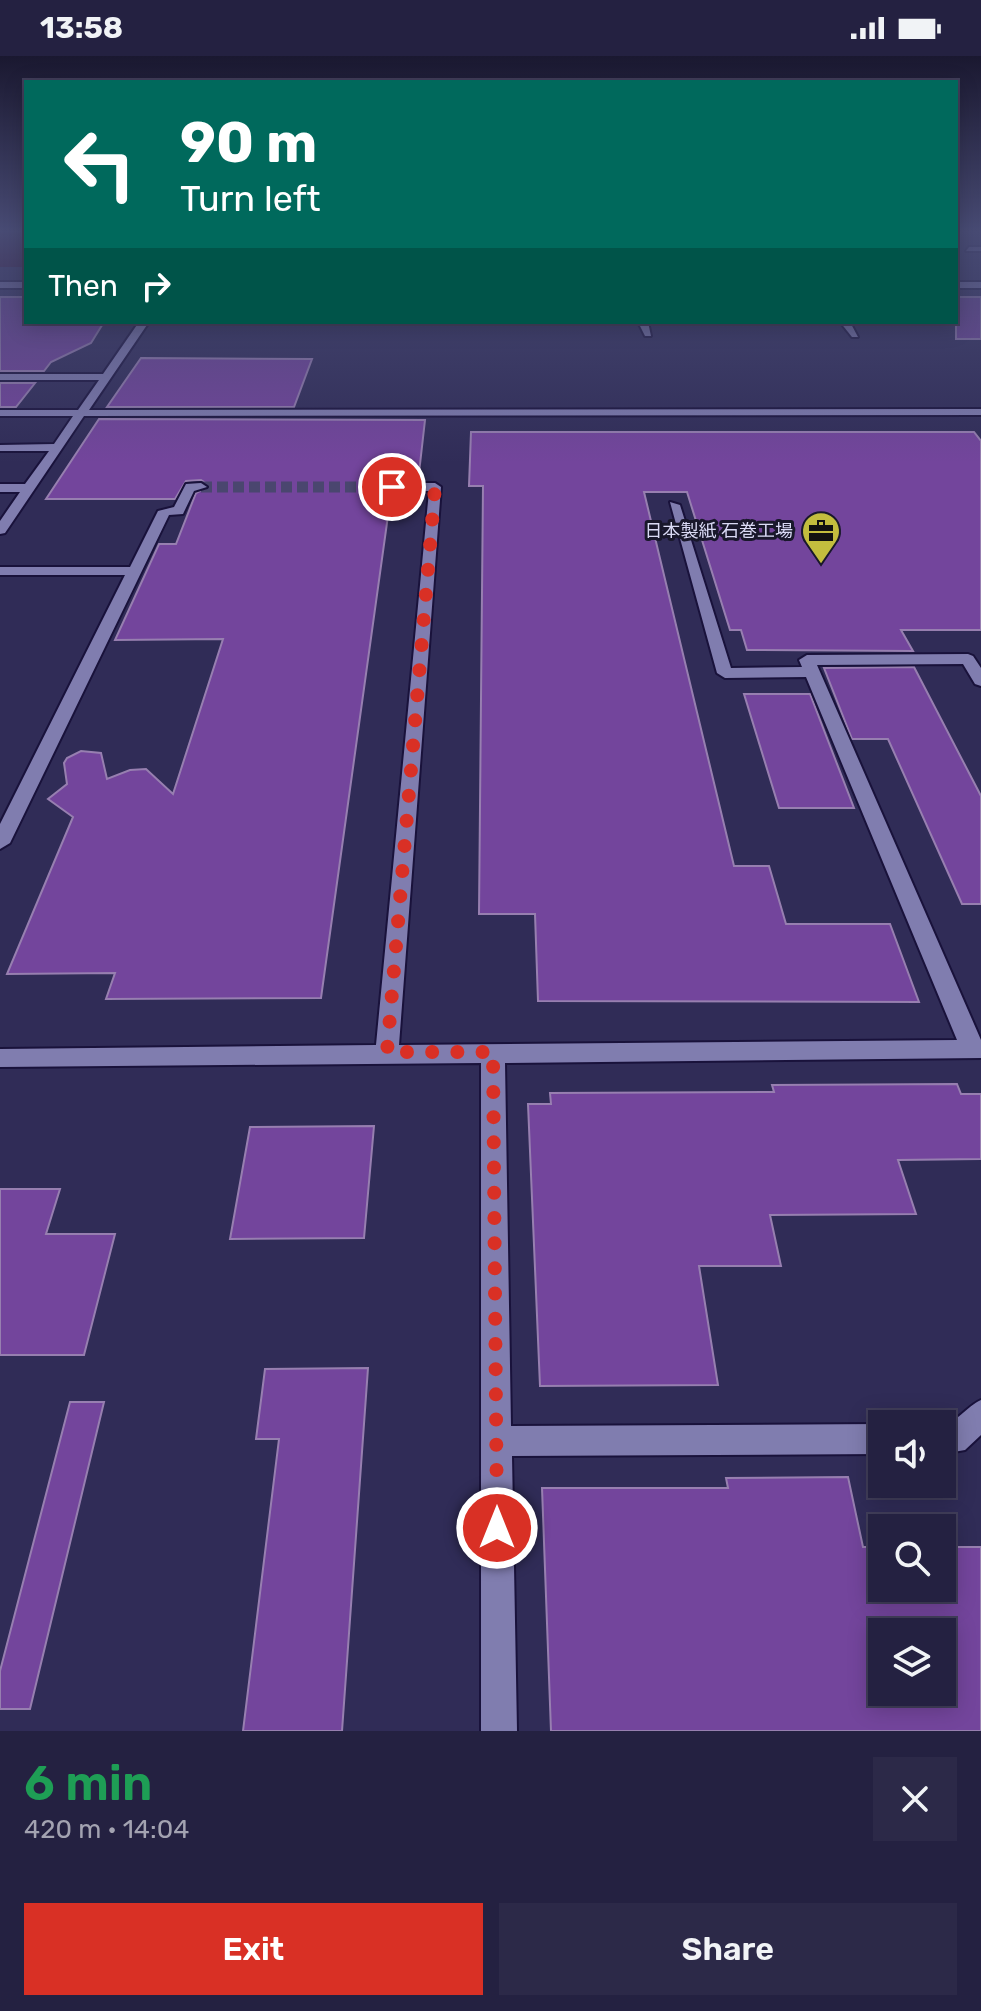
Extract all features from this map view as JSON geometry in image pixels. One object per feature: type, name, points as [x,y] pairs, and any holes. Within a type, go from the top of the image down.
[{"type":"street","points":[[0,530],[143,324]]},
{"type":"street","points":[[644,324],[648,334]]},
{"type":"street","points":[[847,324],[855,335]]},
{"type":"street","points":[[0,377],[104,377]]},
{"type":"street","points":[[0,413],[981,412]]},
{"type":"street","points":[[0,448],[56,447]]},
{"type":"street","points":[[0,843],[164,511],[179,511],[190,487],[201,487]]},
{"type":"street","points":[[387,1052],[435,487],[392,487]]},
{"type":"street","points":[[0,488],[28,488]]},
{"type":"street","points":[[674,505],[725,673],[812,672]]},
{"type":"street","points":[[0,571],[134,571]]},
{"type":"street","points":[[0,1058],[387,1052],[976,1049],[807,660],[968,659],[981,681]]},
{"type":"street","points":[[493,1052],[499,1731]]},
{"type":"street","points":[[956,1437],[981,1415]]},
{"type":"street","points":[[497,1441],[868,1439]]},
{"type":"building","points":[[0,307],[24,307],[24,324],[103,324],[91,343],[51,362],[44,371],[0,371]]},
{"type":"building","points":[[958,307],[981,307],[981,339],[956,339]]},
{"type":"building","points":[[141,358],[312,359],[294,407],[107,407]]},
{"type":"building","points":[[0,383],[35,383],[16,407],[0,407]]},
{"type":"building","points":[[99,419],[425,420],[419,473],[394,473],[393,480],[383,486],[391,494],[321,998],[106,999],[115,973],[7,974],[73,817],[48,799],[67,784],[64,763],[67,758],[81,751],[101,753],[107,779],[130,770],[146,769],[173,794],[223,639],[115,640],[159,544],[176,544],[196,493],[210,486],[201,480],[186,481],[175,499],[46,499]]},
{"type":"building","points":[[471,432],[974,432],[981,441],[981,630],[901,630],[913,651],[747,650],[741,630],[730,630],[687,492],[644,492],[734,866],[769,866],[786,924],[890,924],[919,1002],[538,1001],[535,914],[479,914],[483,486],[469,486]]},
{"type":"building","points":[[914,667],[981,796],[981,904],[962,904],[888,739],[852,739],[824,668]]},
{"type":"building","points":[[744,694],[810,694],[854,808],[779,808]]},
{"type":"building","points":[[957,1084],[961,1094],[981,1094],[981,1159],[898,1160],[916,1214],[770,1215],[781,1266],[699,1266],[718,1385],[540,1386],[528,1104],[551,1104],[550,1093],[774,1092],[772,1085]]},
{"type":"building","points":[[374,1126],[364,1238],[230,1239],[250,1127]]},
{"type":"building","points":[[0,1189],[60,1189],[46,1234],[115,1234],[84,1355],[0,1355]]},
{"type":"building","points":[[368,1368],[342,1731],[243,1731],[279,1439],[256,1439],[265,1369]]},
{"type":"building","points":[[70,1402],[104,1402],[30,1709],[0,1709],[0,1671]]},
{"type":"building","points":[[848,1477],[863,1547],[868,1547],[868,1602],[956,1602],[956,1547],[981,1547],[981,1731],[551,1731],[542,1488],[728,1488],[726,1478]]},
{"type":"tunnel","points":[[201,487],[392,487]]},
{"type":"place","name":"日本製紙 石巻工場","points":[[821,565]]},
{"type":"route","points":[[392,487],[435,487],[387,1052],[493,1052],[497,1528]]}]
